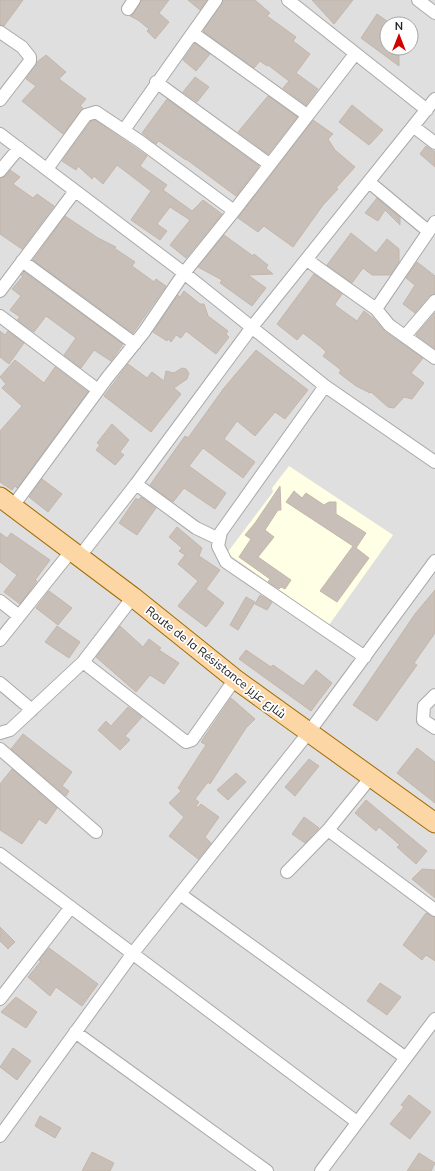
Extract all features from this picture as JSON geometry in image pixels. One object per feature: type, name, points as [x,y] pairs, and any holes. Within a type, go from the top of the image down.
[{"type":"main road","name":"Route de la Résistance شارع عزيز","points":[[6,501],[133,597],[235,679],[435,823]]},
{"type":"street","points":[[124,130],[156,82],[216,0]]},
{"type":"street","points":[[288,0],[427,110]]},
{"type":"street","points":[[418,0],[435,13]]},
{"type":"street","points":[[0,32],[22,47],[30,57],[30,61],[0,100]]},
{"type":"street","points":[[193,33],[307,115]]},
{"type":"street","points":[[6,501],[134,344],[184,273],[234,211],[355,54]]},
{"type":"street","points":[[156,82],[269,164]]},
{"type":"street","points":[[0,640],[19,616],[136,484],[252,327],[370,182],[435,99]]},
{"type":"street","points":[[47,169],[86,115],[96,112],[124,130],[234,211]]},
{"type":"street","points":[[414,127],[435,143]]},
{"type":"street","points":[[0,134],[184,273],[325,386],[435,462]]},
{"type":"street","points":[[0,171],[19,148]]},
{"type":"street","points":[[370,182],[432,227],[376,309]]},
{"type":"street","points":[[0,291],[75,190]]},
{"type":"street","points":[[307,260],[376,309],[389,325],[435,358]]},
{"type":"street","points":[[22,262],[134,344]]},
{"type":"street","points":[[405,336],[435,301]]},
{"type":"street","points":[[0,316],[98,390]]},
{"type":"street","points":[[325,386],[221,532],[219,539],[220,552],[226,562],[365,657]]},
{"type":"street","points":[[136,484],[196,528],[219,539]]},
{"type":"street","points":[[0,1136],[133,953],[308,732],[435,561]]},
{"type":"street","points":[[0,733],[10,730],[83,662],[133,597]]},
{"type":"street","points":[[0,601],[19,616]]},
{"type":"street","points":[[83,662],[186,742],[192,740],[235,679]]},
{"type":"street","points":[[0,683],[32,710]]},
{"type":"street","points":[[435,695],[424,706],[423,720],[435,728]]},
{"type":"street","points":[[0,749],[96,832]]},
{"type":"street","points":[[287,872],[328,830],[371,777]]},
{"type":"street","points":[[328,830],[435,910]]},
{"type":"street","points":[[0,854],[357,1122]]},
{"type":"street","points":[[180,894],[406,1058]]},
{"type":"street","points":[[0,999],[71,907]]},
{"type":"street","points":[[321,1171],[435,1020]]},
{"type":"street","points":[[75,1032],[266,1171]]},
{"type":"shaded area","points":[[0,0],[435,0],[435,1171],[0,1171]]},
{"type":"shaded area","points":[[289,466],[393,535],[329,625],[227,553],[273,492],[272,488]]},
{"type":"building","points":[[0,0],[23,0],[4,26],[0,25]]},
{"type":"building","points":[[141,0],[169,0],[159,13],[169,22],[155,39],[147,31],[149,29],[138,20],[130,16],[134,13]]},
{"type":"building","points":[[188,0],[207,0],[200,10]]},
{"type":"building","points":[[223,0],[255,0],[270,13],[267,16],[296,37],[293,41],[310,54],[296,73],[318,89],[306,105],[283,88],[289,81],[268,65],[267,66],[260,61],[254,68],[203,31]]},
{"type":"building","points":[[312,0],[353,0],[334,24]]},
{"type":"building","points":[[377,14],[380,16],[379,51],[361,38]]},
{"type":"building","points":[[195,43],[210,54],[196,71],[183,60]]},
{"type":"building","points":[[46,55],[66,72],[59,79],[86,99],[80,106],[83,108],[63,134],[22,101],[36,86],[26,79],[37,62]]},
{"type":"building","points":[[385,56],[399,56],[399,66]]},
{"type":"building","points":[[195,77],[209,87],[197,102],[183,92]]},
{"type":"building","points":[[268,96],[297,117],[268,154],[238,132]]},
{"type":"building","points":[[167,99],[259,166],[236,196],[186,159],[159,141],[156,144],[142,133]]},
{"type":"building","points":[[352,105],[383,130],[369,145],[339,122]]},
{"type":"building","points":[[95,120],[147,156],[140,166],[167,185],[163,190],[192,211],[203,200],[222,214],[186,258],[170,245],[190,220],[170,207],[157,224],[167,231],[160,240],[131,220],[151,191],[117,165],[103,184],[94,176],[92,179],[78,166],[76,170],[62,161],[91,121]]},
{"type":"building","points":[[313,120],[333,134],[328,139],[335,150],[355,167],[336,188],[338,189],[323,205],[293,247],[264,226],[258,232],[238,218]]},
{"type":"building","points":[[426,146],[435,152],[435,167],[420,154]]},
{"type":"building","points":[[10,170],[20,177],[13,184],[33,198],[37,194],[54,206],[22,249],[0,234],[0,178],[6,176]]},
{"type":"building","points":[[377,198],[400,217],[400,225],[385,210],[378,221],[365,213]]},
{"type":"building","points":[[65,216],[98,238],[116,247],[114,248],[135,262],[132,266],[154,282],[156,279],[166,286],[133,333],[33,260]]},
{"type":"building","points":[[351,233],[376,253],[387,239],[399,249],[399,262],[390,275],[372,275],[363,268],[352,283],[327,265]]},
{"type":"building","points":[[224,235],[253,256],[254,254],[268,265],[266,268],[273,274],[248,275],[266,288],[252,306],[220,283],[222,280],[198,267]]},
{"type":"building","points":[[417,262],[435,276],[435,294],[429,296],[415,313],[403,304],[415,285],[406,278]]},
{"type":"building","points":[[24,272],[123,344],[111,361],[94,350],[81,368],[64,355],[76,338],[46,316],[34,332],[17,320],[20,317],[10,310],[21,296],[12,289],[23,276],[21,275]]},
{"type":"building","points":[[314,274],[342,294],[335,304],[336,306],[357,321],[364,311],[374,319],[384,331],[423,358],[411,373],[424,383],[412,399],[404,397],[394,408],[388,407],[371,392],[370,393],[356,386],[339,373],[341,370],[323,356],[326,352],[303,333],[297,340],[277,324]]},
{"type":"building","points":[[184,291],[200,304],[204,304],[208,316],[228,331],[226,334],[229,337],[216,354],[186,331],[181,338],[176,335],[171,342],[153,332],[178,295],[180,297]]},
{"type":"building","points":[[435,313],[435,349],[416,335]]},
{"type":"building","points":[[0,331],[5,335],[8,331],[24,343],[9,364],[0,357]]},
{"type":"building","points":[[256,350],[308,390],[285,419],[275,412],[255,436],[237,421],[224,439],[255,462],[243,478],[203,448],[189,466],[226,493],[215,509],[184,488],[173,502],[150,485],[185,436],[188,438],[224,388]]},
{"type":"building","points":[[15,360],[44,383],[55,367],[88,392],[17,488],[15,486],[12,490],[0,482],[0,431],[22,406],[2,388],[6,384],[0,377]]},
{"type":"building","points":[[128,364],[147,378],[152,372],[164,381],[166,371],[174,373],[182,368],[186,369],[189,373],[187,379],[174,388],[181,394],[151,432],[104,396]]},
{"type":"building","points":[[112,424],[129,440],[120,452],[124,455],[115,465],[96,450],[100,445],[97,443]]},
{"type":"building","points":[[42,479],[62,494],[48,512],[29,497]]},
{"type":"building","points":[[280,486],[281,510],[278,510],[265,530],[274,537],[258,557],[291,580],[285,589],[281,587],[279,589],[268,582],[270,579],[239,557],[251,539],[245,535]]},
{"type":"building","points":[[294,491],[302,498],[306,493],[324,505],[329,502],[336,502],[336,514],[366,533],[356,548],[369,558],[337,602],[320,591],[353,546],[286,502]]},
{"type":"building","points":[[141,497],[156,508],[137,535],[119,523],[136,498],[138,500]]},
{"type":"building","points":[[177,527],[202,548],[199,556],[220,570],[206,589],[224,603],[206,627],[178,606],[198,581],[178,564],[185,555],[179,551],[182,548],[169,537]]},
{"type":"building","points":[[0,533],[7,538],[11,533],[50,560],[20,604],[4,592],[17,575],[0,562]]},
{"type":"building","points":[[435,590],[435,633],[414,663],[417,665],[377,721],[353,705],[415,614]]},
{"type":"building","points":[[49,591],[72,608],[58,625],[36,608]]},
{"type":"building","points":[[260,595],[272,602],[267,610],[255,604]]},
{"type":"building","points":[[246,597],[255,602],[238,630],[230,625]]},
{"type":"building","points":[[57,626],[80,642],[69,658],[45,642]]},
{"type":"building","points":[[120,626],[143,647],[149,639],[161,648],[159,650],[179,663],[164,684],[150,675],[136,692],[96,657]]},
{"type":"building","points":[[246,650],[271,667],[273,665],[303,686],[316,670],[332,683],[311,711],[239,659]]},
{"type":"building","points":[[231,698],[255,719],[246,728],[210,784],[208,782],[195,799],[199,802],[196,806],[197,808],[201,804],[219,817],[205,837],[211,843],[198,859],[169,836],[184,817],[169,803],[181,791],[178,788],[206,745],[201,742]]},
{"type":"building","points":[[128,707],[142,717],[125,736],[130,740],[120,750],[98,730],[106,721],[111,726]]},
{"type":"building","points":[[23,734],[72,772],[62,786],[69,791],[66,796],[11,749]]},
{"type":"building","points":[[417,748],[435,762],[435,803],[397,773]]},
{"type":"building","points":[[309,759],[319,766],[295,796],[285,787]]},
{"type":"building","points":[[12,769],[57,808],[46,824],[39,819],[22,844],[0,830],[0,784]]},
{"type":"building","points":[[236,773],[246,782],[228,800],[217,790]]},
{"type":"building","points":[[366,800],[427,851],[416,864],[397,847],[400,845],[379,827],[376,831],[355,813]]},
{"type":"building","points":[[304,817],[319,828],[305,843],[292,834]]},
{"type":"building","points":[[422,869],[435,870],[435,898],[412,879]]},
{"type":"building","points":[[426,913],[435,917],[435,961],[426,955],[422,960],[403,945]]},
{"type":"building","points":[[0,927],[15,942],[8,949],[0,941]]},
{"type":"building","points":[[49,948],[98,984],[82,1006],[56,987],[50,996],[28,977]]},
{"type":"building","points":[[380,983],[401,997],[387,1015],[367,1001]]},
{"type":"building","points":[[16,997],[37,1012],[26,1028],[1,1012]]},
{"type":"building","points":[[13,1048],[31,1061],[17,1080],[0,1067]]},
{"type":"building","points":[[409,1095],[431,1112],[410,1139],[390,1124],[404,1107],[401,1105]]},
{"type":"building","points":[[40,1116],[61,1128],[55,1138],[35,1126]]},
{"type":"building","points":[[92,1152],[114,1163],[110,1171],[82,1171]]},
{"type":"building","points":[[419,1153],[435,1163],[431,1171],[407,1171]]}]
